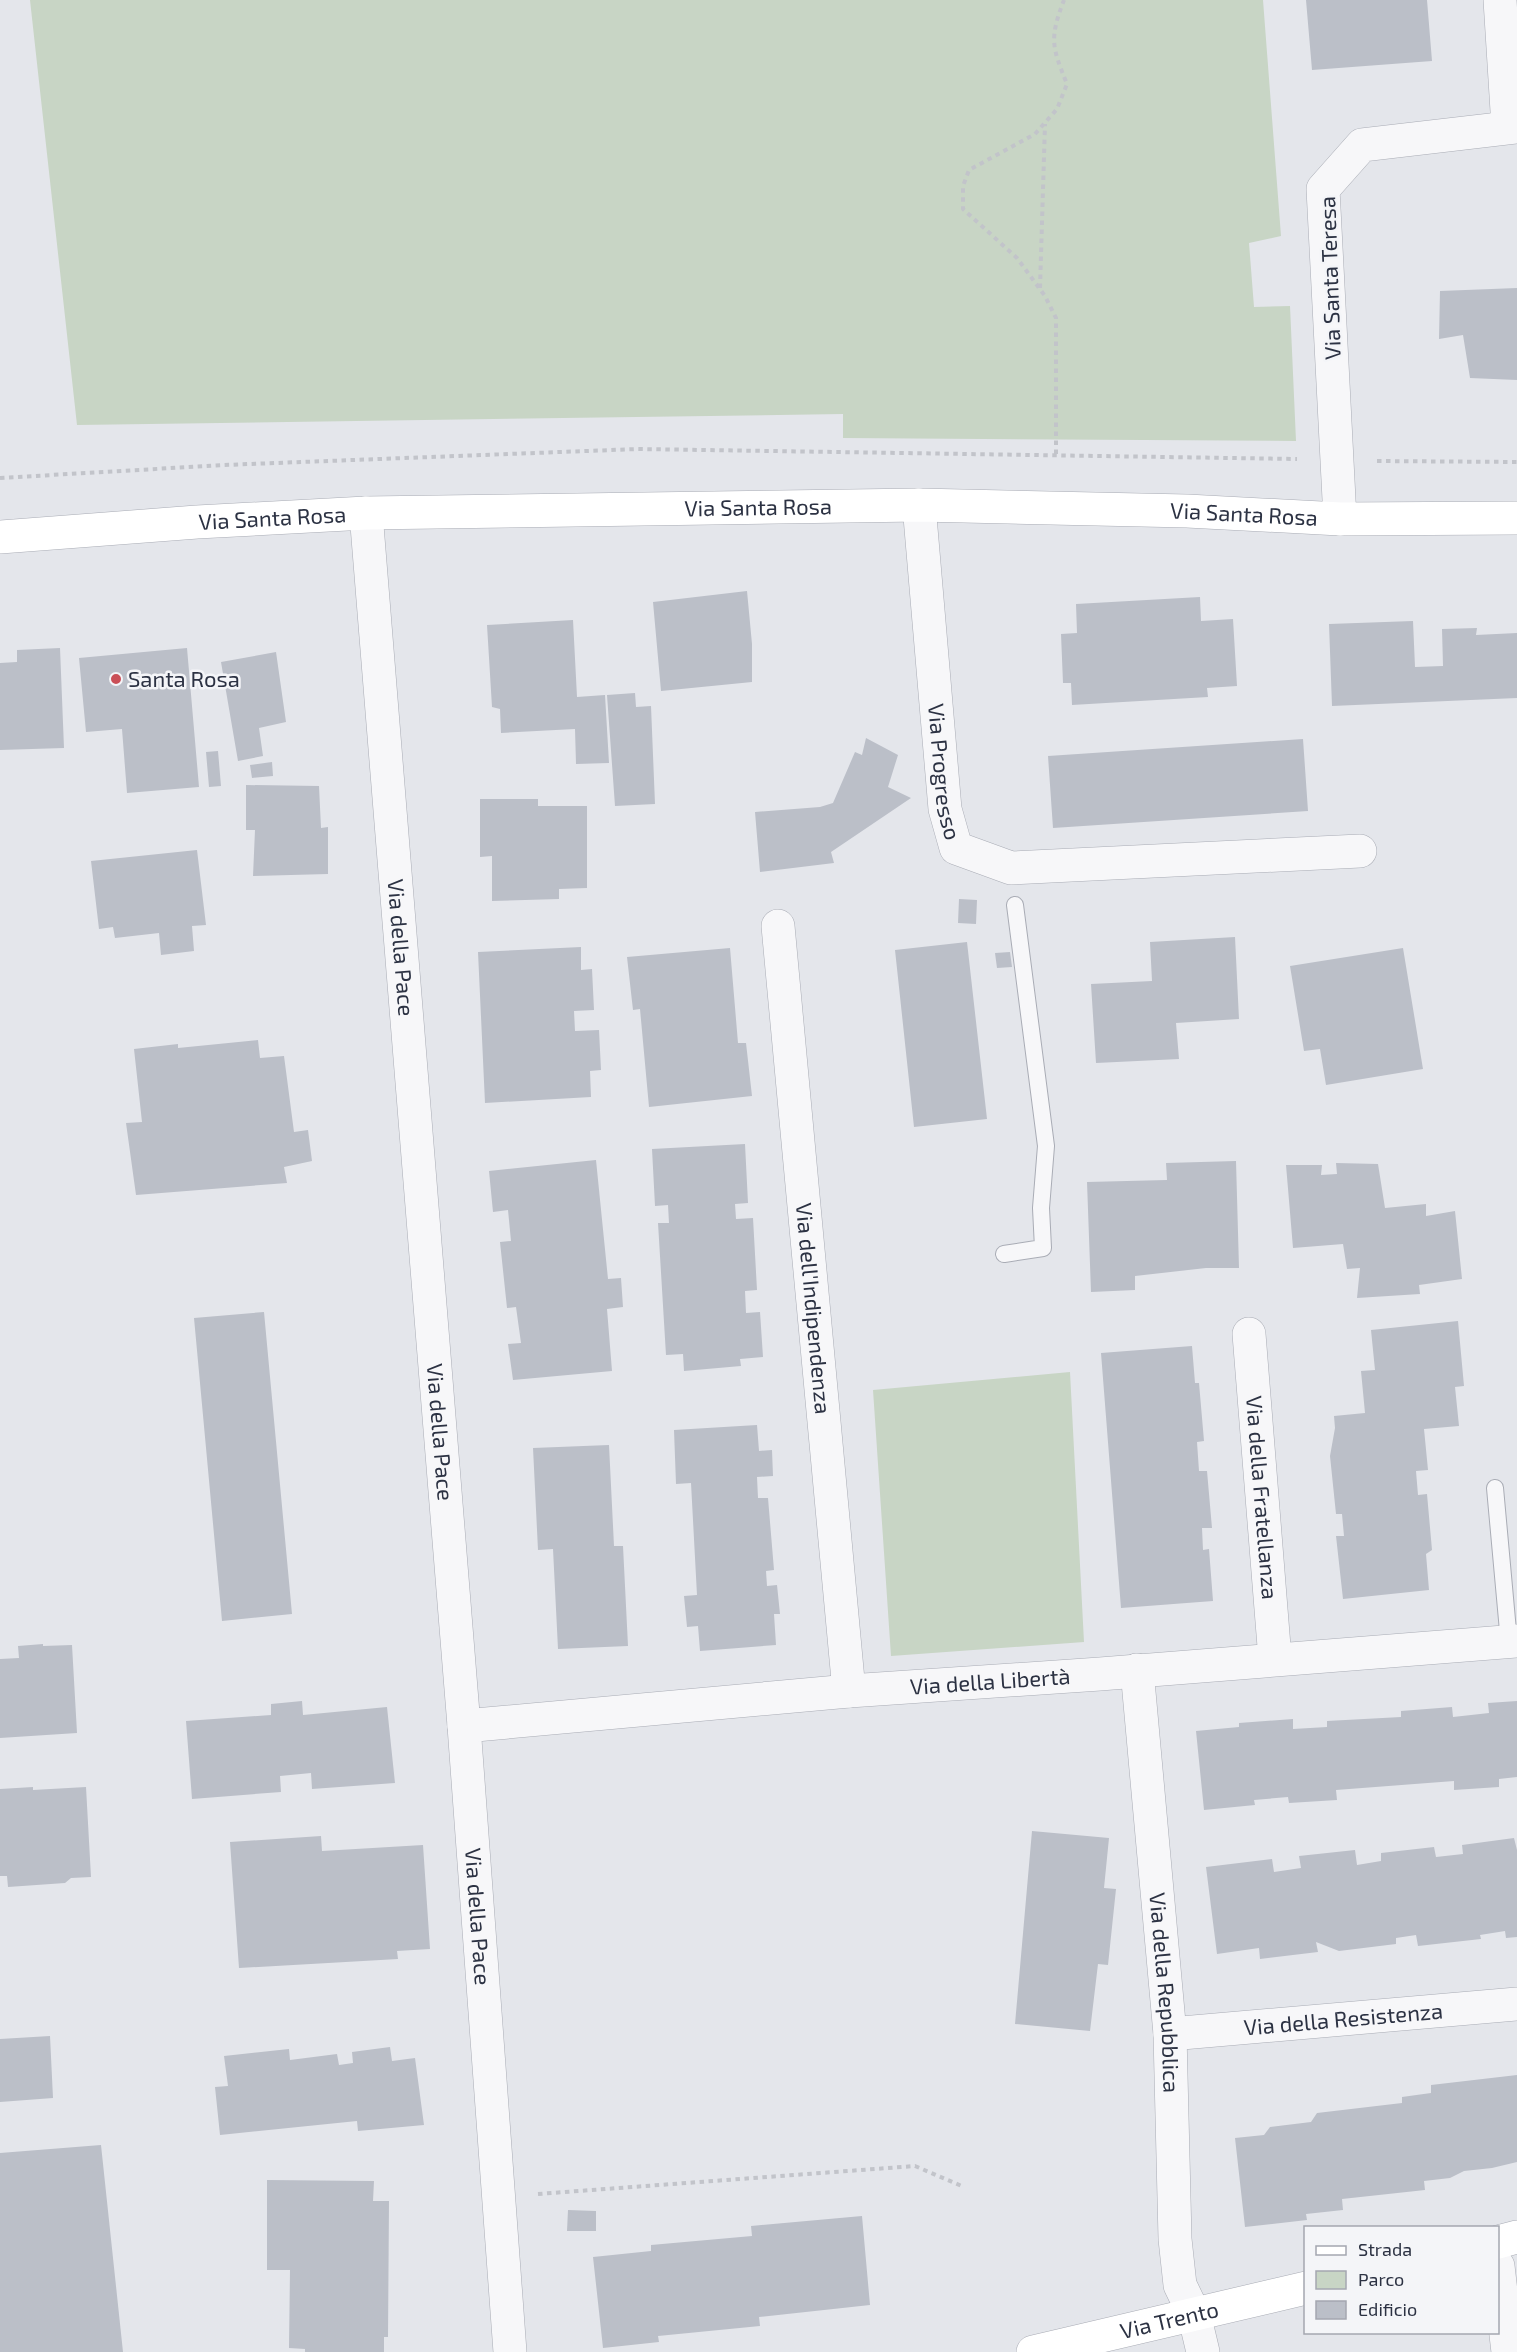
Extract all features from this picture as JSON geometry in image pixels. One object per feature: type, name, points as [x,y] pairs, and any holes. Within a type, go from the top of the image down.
[{"type":"street","name":"Via Santa Teresa","points":[[1340,519],[1323,189],[1362,144],[1512,127],[1500,0]]},
{"type":"street","name":"Via Santa Rosa","points":[[0,537],[197,522],[366,513],[919,506],[1187,511],[1340,519],[1517,518]]},
{"type":"street","name":"Via Progresso","points":[[919,506],[945,809],[956,848],[1011,868],[1360,851]]},
{"type":"street","name":"Via della Pace","points":[[366,513],[464,1726],[510,2352]]},
{"type":"street","name":"Via dell'Indipendenza","points":[[778,926],[849,1691]]},
{"type":"street","name":"Via della Fratellanza","points":[[1249,1334],[1275,1659]]},
{"type":"street","name":"Via della Libertà","points":[[464,1726],[849,1691],[1513,1642]]},
{"type":"street","name":"Via della Repubblica","points":[[1137,1670],[1170,2034],[1175,2239],[1180,2285],[1194,2314],[1203,2352]]},
{"type":"street","name":"Via della Resistenza","points":[[1170,2034],[1517,2004]]},
{"type":"street","points":[[1499,2242],[1517,2238]]},
{"type":"street","points":[[1499,2282],[1508,2352]]},
{"type":"street","name":"Via Trento","points":[[1033,2352],[1304,2288]]},
{"type":"lane","points":[[1004,1254],[1043,1248],[1041,1208],[1046,1146],[1015,904]]},
{"type":"lane","points":[[1495,1488],[1513,1642]]},
{"type":"path","points":[[1056,454],[1056,318],[1040,289],[1017,258],[963,209],[963,186],[969,170],[1035,134],[1058,109],[1067,84],[1054,51],[1055,23],[1064,0]]},
{"type":"path","points":[[1040,289],[1045,123]]},
{"type":"path","points":[[0,478],[213,465],[638,449],[1294,459]]},
{"type":"path","points":[[1380,461],[1517,462]]},
{"type":"path","points":[[498,2197],[915,2166],[964,2187]]},
{"type":"green space","points":[[30,0],[1263,0],[1281,236],[1249,243],[1254,307],[1290,306],[1296,441],[843,438],[843,414],[77,425]]},
{"type":"green space","points":[[1070,1372],[1084,1642],[891,1656],[873,1390]]},
{"type":"building","points":[[1306,0],[1427,0],[1432,61],[1312,70]]},
{"type":"building","points":[[1517,288],[1517,380],[1470,378],[1463,335],[1439,339],[1440,291]]},
{"type":"building","points":[[747,591],[752,644],[752,682],[661,691],[653,602]]},
{"type":"building","points":[[1200,597],[1201,621],[1233,619],[1237,686],[1207,688],[1208,697],[1072,705],[1071,683],[1063,683],[1061,634],[1077,633],[1076,604]]},
{"type":"building","points":[[573,620],[577,697],[605,695],[609,763],[576,764],[575,729],[501,733],[500,709],[492,707],[487,625]]},
{"type":"building","points":[[1413,621],[1415,667],[1443,666],[1442,629],[1477,628],[1476,635],[1517,633],[1517,698],[1332,706],[1329,624]]},
{"type":"building","points":[[60,648],[64,748],[0,750],[0,663],[17,662],[17,650]]},
{"type":"building","points":[[187,648],[199,787],[127,793],[122,729],[86,732],[79,658]]},
{"type":"building","points":[[276,652],[286,722],[259,728],[263,756],[238,761],[221,662]]},
{"type":"building","points":[[635,693],[636,707],[651,706],[655,804],[615,806],[607,695]]},
{"type":"building","points":[[866,738],[898,755],[888,787],[911,798],[831,852],[834,863],[760,872],[755,812],[820,807],[833,803],[855,752],[862,755]]},
{"type":"building","points":[[1303,739],[1308,811],[1053,828],[1048,756]]},
{"type":"building","points":[[218,751],[221,786],[209,787],[206,752]]},
{"type":"building","points":[[272,762],[273,776],[252,778],[250,765]]},
{"type":"building","points":[[246,785],[319,786],[321,828],[328,827],[328,874],[253,876],[255,830],[246,830]]},
{"type":"building","points":[[480,799],[538,799],[538,806],[587,806],[587,888],[559,889],[559,899],[492,901],[492,856],[480,857]]},
{"type":"building","points":[[197,850],[206,925],[192,926],[194,951],[161,955],[159,933],[115,938],[113,927],[99,929],[91,861]]},
{"type":"building","points":[[959,899],[977,900],[976,924],[958,923]]},
{"type":"building","points":[[1235,937],[1239,1019],[1176,1023],[1179,1059],[1096,1063],[1091,984],[1152,981],[1150,942]]},
{"type":"building","points":[[967,942],[987,1119],[914,1127],[895,950]]},
{"type":"building","points":[[581,947],[581,970],[592,969],[594,1010],[574,1011],[575,1031],[599,1030],[601,1070],[590,1071],[591,1097],[485,1103],[478,952]]},
{"type":"building","points":[[730,948],[738,1043],[746,1043],[752,1096],[649,1107],[640,1009],[633,1010],[627,957]]},
{"type":"building","points":[[1403,948],[1423,1069],[1326,1085],[1320,1049],[1304,1051],[1290,966]]},
{"type":"building","points":[[1010,952],[1012,967],[997,968],[995,953]]},
{"type":"building","points":[[258,1040],[260,1058],[284,1056],[294,1132],[308,1130],[312,1161],[284,1167],[287,1183],[136,1195],[126,1123],[142,1122],[134,1049],[178,1044],[178,1048]]},
{"type":"building","points":[[745,1144],[748,1203],[735,1204],[736,1219],[753,1218],[757,1290],[745,1291],[746,1313],[760,1312],[763,1357],[740,1359],[741,1366],[684,1371],[683,1354],[666,1355],[658,1223],[669,1223],[668,1205],[655,1206],[652,1149]]},
{"type":"building","points":[[596,1160],[608,1279],[621,1278],[623,1307],[607,1309],[612,1371],[513,1380],[508,1344],[521,1343],[516,1307],[507,1308],[500,1242],[511,1241],[508,1210],[493,1212],[489,1171]]},
{"type":"building","points":[[1236,1161],[1239,1268],[1206,1268],[1135,1276],[1135,1290],[1091,1292],[1087,1182],[1167,1180],[1166,1163]]},
{"type":"building","points":[[1336,1163],[1378,1164],[1385,1208],[1426,1204],[1426,1216],[1455,1211],[1462,1279],[1419,1285],[1420,1294],[1357,1298],[1360,1268],[1347,1269],[1343,1244],[1293,1248],[1286,1165],[1322,1165],[1321,1175],[1337,1174]]},
{"type":"building","points":[[264,1312],[292,1614],[222,1621],[194,1318]]},
{"type":"building","points":[[1458,1321],[1464,1386],[1455,1387],[1459,1426],[1424,1429],[1428,1470],[1416,1471],[1418,1495],[1427,1494],[1432,1550],[1426,1554],[1429,1590],[1343,1599],[1336,1536],[1344,1536],[1342,1514],[1336,1514],[1330,1456],[1335,1428],[1334,1416],[1365,1413],[1361,1371],[1375,1370],[1371,1330]]},
{"type":"building","points":[[1192,1346],[1195,1383],[1199,1383],[1204,1441],[1197,1442],[1199,1471],[1207,1471],[1212,1528],[1202,1528],[1203,1550],[1209,1549],[1213,1601],[1121,1608],[1101,1353]]},
{"type":"building","points":[[757,1425],[759,1451],[772,1450],[773,1476],[757,1477],[758,1498],[768,1498],[774,1570],[766,1571],[767,1586],[777,1585],[780,1614],[774,1614],[776,1645],[700,1651],[698,1626],[687,1627],[684,1596],[697,1595],[691,1483],[676,1484],[674,1430]]},
{"type":"building","points":[[609,1445],[614,1546],[623,1546],[628,1646],[558,1649],[553,1549],[538,1550],[533,1448]]},
{"type":"building","points":[[43,1644],[43,1646],[72,1645],[77,1733],[0,1738],[0,1659],[19,1658],[18,1646]]},
{"type":"building","points":[[302,1701],[303,1715],[387,1707],[395,1783],[312,1789],[311,1773],[280,1776],[281,1792],[192,1799],[186,1721],[271,1715],[271,1704]]},
{"type":"building","points":[[1517,1701],[1517,1777],[1499,1779],[1499,1787],[1454,1790],[1454,1781],[1336,1790],[1337,1800],[1289,1803],[1288,1797],[1254,1800],[1255,1805],[1204,1810],[1196,1731],[1239,1727],[1239,1723],[1293,1719],[1293,1729],[1327,1727],[1327,1721],[1401,1717],[1401,1711],[1452,1707],[1453,1717],[1489,1713],[1488,1703]]},
{"type":"building","points":[[33,1787],[33,1790],[86,1787],[91,1877],[71,1878],[65,1883],[8,1887],[7,1876],[0,1876],[0,1789]]},
{"type":"building","points":[[1032,1831],[1109,1838],[1104,1888],[1116,1889],[1108,1965],[1098,1964],[1090,2031],[1015,2024]]},
{"type":"building","points":[[321,1836],[322,1851],[423,1845],[430,1949],[397,1951],[398,1959],[239,1968],[230,1842]]},
{"type":"building","points":[[1514,1838],[1517,1850],[1517,1937],[1506,1938],[1505,1931],[1480,1935],[1481,1939],[1418,1946],[1416,1935],[1396,1938],[1396,1944],[1339,1951],[1316,1942],[1318,1952],[1260,1959],[1259,1948],[1217,1954],[1206,1867],[1272,1859],[1274,1872],[1301,1868],[1299,1856],[1355,1850],[1357,1865],[1381,1861],[1381,1853],[1434,1847],[1436,1857],[1463,1854],[1462,1845]]},
{"type":"building","points":[[50,2036],[53,2098],[0,2102],[0,2039]]},
{"type":"building","points":[[390,2047],[392,2061],[415,2058],[424,2125],[358,2131],[357,2121],[220,2135],[215,2087],[228,2086],[224,2056],[289,2049],[290,2060],[337,2054],[339,2065],[353,2063],[352,2052]]},
{"type":"building","points":[[1517,2075],[1517,2162],[1464,2171],[1450,2178],[1424,2181],[1425,2190],[1342,2199],[1343,2210],[1306,2214],[1307,2220],[1245,2227],[1235,2138],[1264,2135],[1270,2127],[1311,2122],[1317,2113],[1402,2103],[1402,2097],[1431,2093],[1431,2085]]},
{"type":"building","points":[[101,2145],[123,2352],[0,2352],[0,2153]]},
{"type":"building","points":[[267,2180],[374,2181],[373,2201],[389,2201],[388,2337],[384,2337],[384,2352],[305,2352],[305,2349],[289,2348],[290,2270],[267,2270]]},
{"type":"building","points":[[568,2210],[596,2211],[596,2231],[567,2231]]},
{"type":"building","points":[[862,2216],[870,2305],[759,2317],[760,2326],[658,2336],[659,2342],[603,2348],[593,2257],[651,2251],[651,2245],[752,2236],[751,2226]]},
{"type":"place","name":"Santa Rosa","points":[[116,679]]}]
